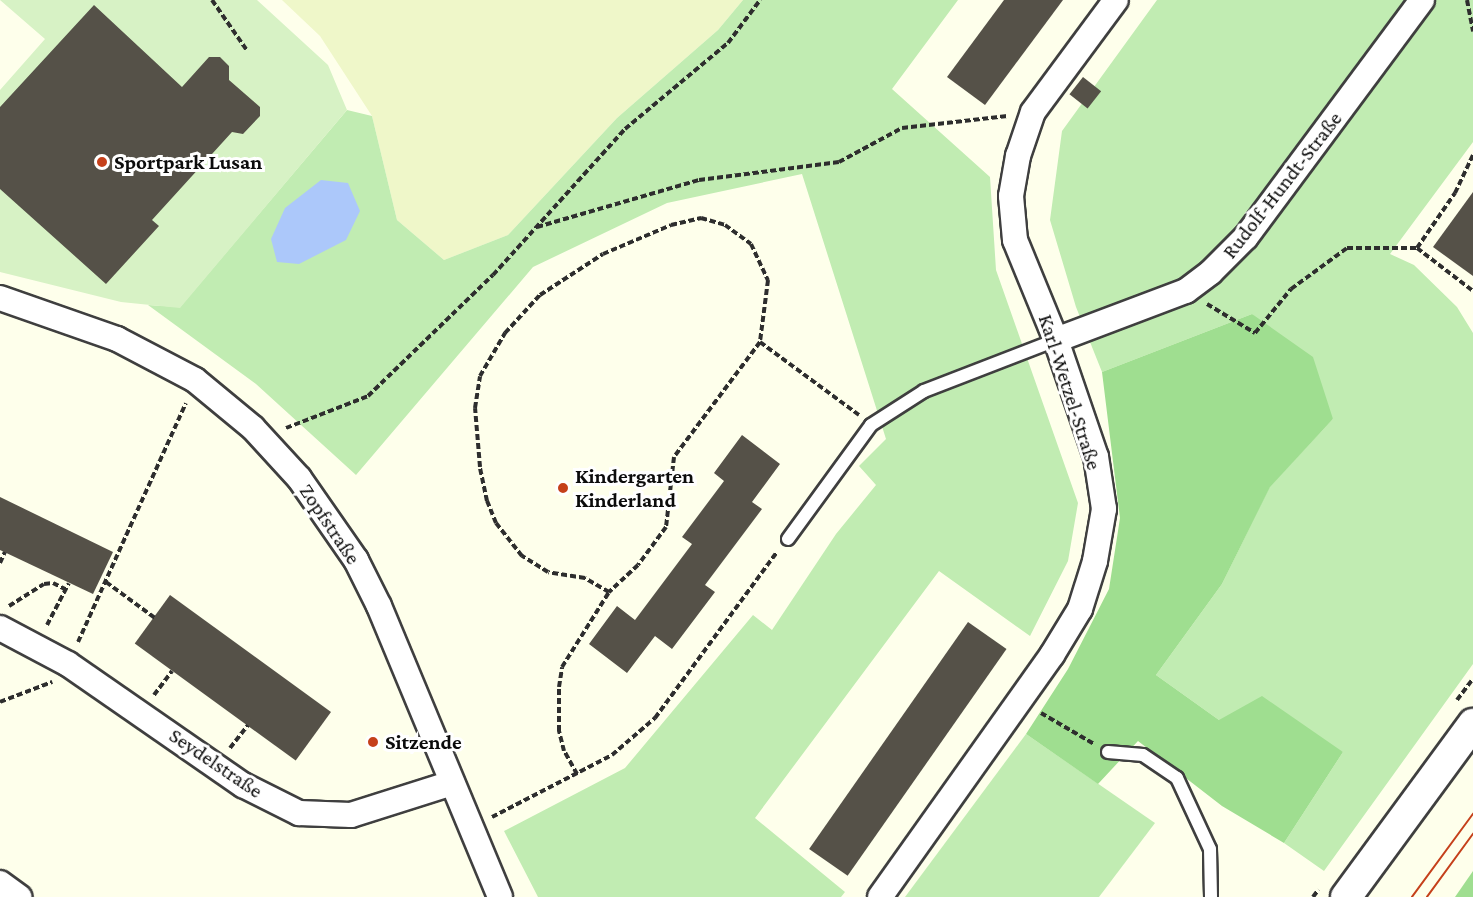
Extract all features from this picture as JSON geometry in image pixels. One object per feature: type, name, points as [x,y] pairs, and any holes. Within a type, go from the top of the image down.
[{"type":"street","name":"Karl-Wetzel-Straße","points":[[880,897],[1052,655],[1080,609],[1095,561],[1104,509],[1096,457],[1056,340],[1015,240],[1011,196],[1018,156],[1033,112],[1116,0]]},
{"type":"street","name":"Rudolf-Hundt-Straße","points":[[1056,340],[1186,291],[1211,272],[1246,237],[1422,0]]},
{"type":"street","name":"Zopfstraße","points":[[0,298],[143,351],[195,380],[267,443],[299,478],[356,560],[500,897]]},
{"type":"street","name":"Seydelstraße","points":[[1,621],[68,664],[243,785],[298,813],[351,815],[452,783]]},
{"type":"street","points":[[1346,897],[1473,724]]},
{"type":"street","points":[[0,884],[19,897]]},
{"type":"lane","name":"Rudolf-Hundt-Straße","points":[[788,539],[871,425],[924,391],[1056,340]]},
{"type":"lane","points":[[1108,752],[1143,755],[1177,778],[1210,849],[1211,897]]},
{"type":"path","points":[[212,0],[246,49]]},
{"type":"path","points":[[267,443],[289,425],[368,396],[536,228],[625,129],[728,43],[760,0]]},
{"type":"path","points":[[1467,0],[1473,31]]},
{"type":"path","points":[[536,228],[699,180],[839,162],[902,128],[1033,112]]},
{"type":"path","points":[[1417,248],[1455,193],[1473,155]]},
{"type":"path","points":[[577,774],[564,751],[559,730],[562,668],[609,592],[638,565],[666,527],[674,457],[760,342],[768,280],[751,244],[725,225],[701,218],[672,225],[603,254],[540,296],[505,333],[480,376],[475,408],[487,501],[496,523],[522,556],[548,572],[585,578],[609,592]]},
{"type":"path","points":[[1224,315],[1255,333],[1291,289],[1347,248],[1417,248],[1473,291]]},
{"type":"path","points":[[760,342],[871,425]]},
{"type":"path","points":[[0,702],[58,680],[68,664],[187,401],[177,396]]},
{"type":"path","points":[[470,828],[612,755],[654,718],[788,539]]},
{"type":"path","points":[[0,563],[5,552]]},
{"type":"path","points":[[106,582],[155,618]]},
{"type":"path","points":[[1,621],[21,596],[44,584],[53,583],[65,589]]},
{"type":"path","points":[[38,645],[69,583]]},
{"type":"path","points":[[161,686],[172,671]]},
{"type":"path","points":[[1037,710],[1108,752]]},
{"type":"path","points":[[235,742],[248,725]]},
{"type":"green space","points":[[0,0],[257,0],[328,65],[347,110],[180,308],[121,302],[0,272],[0,90],[45,39]]},
{"type":"green space","points":[[282,0],[743,0],[718,30],[617,118],[508,235],[444,260],[397,220],[372,116],[320,36]]},
{"type":"green space","points":[[743,0],[958,0],[892,89],[990,177],[996,270],[1078,503],[1068,561],[1030,636],[939,571],[755,818],[845,892],[841,897],[538,897],[504,831],[625,768],[753,615],[772,630],[836,534],[876,485],[859,466],[886,439],[802,174],[667,203],[533,267],[356,475],[256,384],[148,305],[180,307],[347,110],[372,116],[397,220],[444,260],[508,235],[617,118],[718,30]]},
{"type":"green space","points":[[1157,0],[1473,0],[1473,142],[1390,254],[1414,265],[1457,307],[1473,333],[1473,664],[1324,871],[1284,843],[1343,752],[1219,720],[1156,675],[1222,584],[1270,486],[1333,419],[1252,314],[1102,372],[1076,307],[1050,220],[1062,131]]},
{"type":"green space","points":[[1252,314],[1313,357],[1333,419],[1270,487],[1222,584],[1156,675],[1219,720],[1262,696],[1343,752],[1284,843],[1222,806],[1138,741],[1098,784],[1026,734],[1068,669],[1109,589],[1120,518],[1102,372]]},
{"type":"green space","points":[[1026,734],[1155,823],[1099,897],[905,897]]},
{"type":"green space","points":[[1473,871],[1473,897],[1455,897]]},
{"type":"water","points":[[321,180],[348,183],[360,211],[346,240],[299,264],[277,262],[271,239],[285,208]]},
{"type":"building","points":[[1004,0],[1063,0],[985,105],[947,77]]},
{"type":"building","name":"Sportpark Lusan","points":[[94,5],[182,87],[209,57],[220,57],[229,66],[229,80],[260,107],[260,116],[243,134],[232,132],[152,220],[159,226],[106,284],[0,189],[0,107]]},
{"type":"building","points":[[1083,77],[1101,91],[1088,108],[1069,94]]},
{"type":"building","points":[[1473,192],[1473,276],[1433,247]]},
{"type":"building","points":[[742,435],[780,464],[752,502],[762,509],[705,585],[715,592],[672,649],[655,636],[627,673],[589,644],[617,606],[635,620],[692,544],[682,537],[724,481],[714,473]]},
{"type":"building","points":[[0,497],[113,552],[93,594],[0,550]]},
{"type":"building","points":[[170,595],[331,712],[296,761],[135,644]]},
{"type":"building","points":[[968,622],[1007,649],[848,876],[809,849]]},
{"type":"tram line","points":[[1412,897],[1473,814]]},
{"type":"tram line","points":[[1427,897],[1473,834]]},
{"type":"place","name":"Sportpark Lusan","points":[[102,162]]},
{"type":"place","name":"Kindergarten Kinderland","points":[[563,488]]},
{"type":"place","name":"Sitzende","points":[[373,742]]}]
